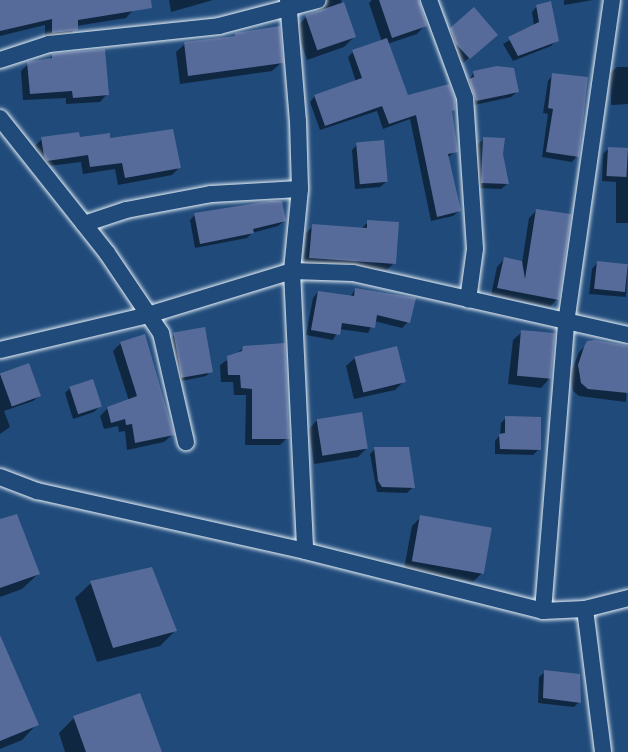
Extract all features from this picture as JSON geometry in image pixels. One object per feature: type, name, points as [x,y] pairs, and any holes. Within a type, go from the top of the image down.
[{"type":"street","points":[[0,60],[49,44],[219,26],[290,4],[318,0]]},
{"type":"street","points":[[429,0],[466,98],[475,249],[468,300]]},
{"type":"street","points":[[544,611],[566,323],[612,0]]},
{"type":"street","points":[[290,4],[300,189],[292,271],[305,551]]},
{"type":"street","points":[[0,118],[84,224],[160,332],[186,442]]},
{"type":"street","points":[[84,224],[126,210],[211,194],[300,189]]},
{"type":"street","points":[[0,350],[148,315],[292,271],[353,273],[628,335]]},
{"type":"street","points":[[0,477],[37,491],[305,551],[544,611],[585,609],[627,594]]},
{"type":"street","points":[[585,609],[603,752]]},
{"type":"building","points":[[0,0],[151,0],[152,8],[78,20],[78,30],[52,33],[52,19],[0,31]]},
{"type":"building","points":[[379,0],[419,0],[427,26],[392,38]]},
{"type":"building","points":[[551,1],[559,41],[518,56],[508,37],[539,22],[536,5]]},
{"type":"building","points":[[344,2],[356,37],[317,50],[305,15]]},
{"type":"building","points":[[474,7],[498,35],[470,59],[456,44],[450,28]]},
{"type":"building","points":[[280,26],[283,63],[188,76],[184,42],[235,36],[235,33]]},
{"type":"building","points":[[387,38],[408,95],[449,84],[455,100],[455,110],[452,111],[458,152],[448,154],[461,211],[437,217],[416,115],[389,124],[382,106],[325,126],[314,95],[362,78],[352,50]]},
{"type":"building","points":[[105,49],[109,95],[73,98],[72,91],[30,94],[27,62],[52,58],[52,54]]},
{"type":"building","points":[[497,66],[514,68],[519,92],[476,101],[469,79],[474,77],[473,71]]},
{"type":"building","points":[[552,73],[588,77],[579,157],[546,152],[553,109],[548,108]]},
{"type":"building","points":[[173,129],[181,168],[125,178],[122,163],[90,167],[88,155],[47,161],[41,137],[79,132],[80,137],[110,133],[110,138]]},
{"type":"building","points":[[483,137],[505,138],[503,154],[509,184],[481,183]]},
{"type":"building","points":[[384,140],[388,182],[360,184],[356,142]]},
{"type":"building","points":[[608,147],[628,148],[626,177],[606,176]]},
{"type":"building","points":[[282,201],[286,221],[253,229],[254,233],[200,244],[194,213]]},
{"type":"building","points":[[536,209],[571,214],[559,300],[497,288],[504,257],[522,261],[525,279]]},
{"type":"building","points":[[367,220],[399,222],[396,264],[309,258],[312,224],[367,228]]},
{"type":"building","points":[[597,261],[628,264],[625,292],[594,289]]},
{"type":"building","points":[[355,288],[416,298],[410,323],[377,315],[375,328],[342,323],[340,335],[311,330],[318,291],[354,296]]},
{"type":"building","points":[[205,327],[213,372],[181,378],[173,333]]},
{"type":"building","points":[[521,330],[555,333],[551,379],[517,376]]},
{"type":"building","points":[[145,334],[174,435],[135,443],[132,424],[126,425],[125,419],[111,423],[107,407],[137,396],[120,342]]},
{"type":"building","points":[[587,341],[628,346],[628,393],[588,389],[581,383],[578,365]]},
{"type":"building","points":[[285,343],[289,439],[252,439],[252,389],[241,388],[240,375],[228,375],[227,356],[242,351],[243,346]]},
{"type":"building","points":[[397,346],[406,382],[363,393],[354,357]]},
{"type":"building","points":[[29,363],[41,396],[12,406],[0,374]]},
{"type":"building","points":[[93,379],[102,407],[78,414],[69,387]]},
{"type":"building","points":[[362,412],[368,449],[322,456],[317,419]]},
{"type":"building","points":[[505,416],[541,417],[541,450],[500,449],[499,434],[505,433]]},
{"type":"building","points":[[374,447],[409,447],[415,488],[382,487],[378,481]]},
{"type":"building","points":[[17,514],[40,574],[0,588],[0,519]]},
{"type":"building","points":[[420,515],[492,528],[484,574],[412,561]]},
{"type":"building","points":[[152,567],[177,631],[113,648],[90,581]]},
{"type":"building","points":[[0,635],[39,725],[0,741]]},
{"type":"building","points":[[544,670],[580,674],[581,703],[543,698]]},
{"type":"building","points":[[140,693],[162,752],[86,752],[73,716]]}]
